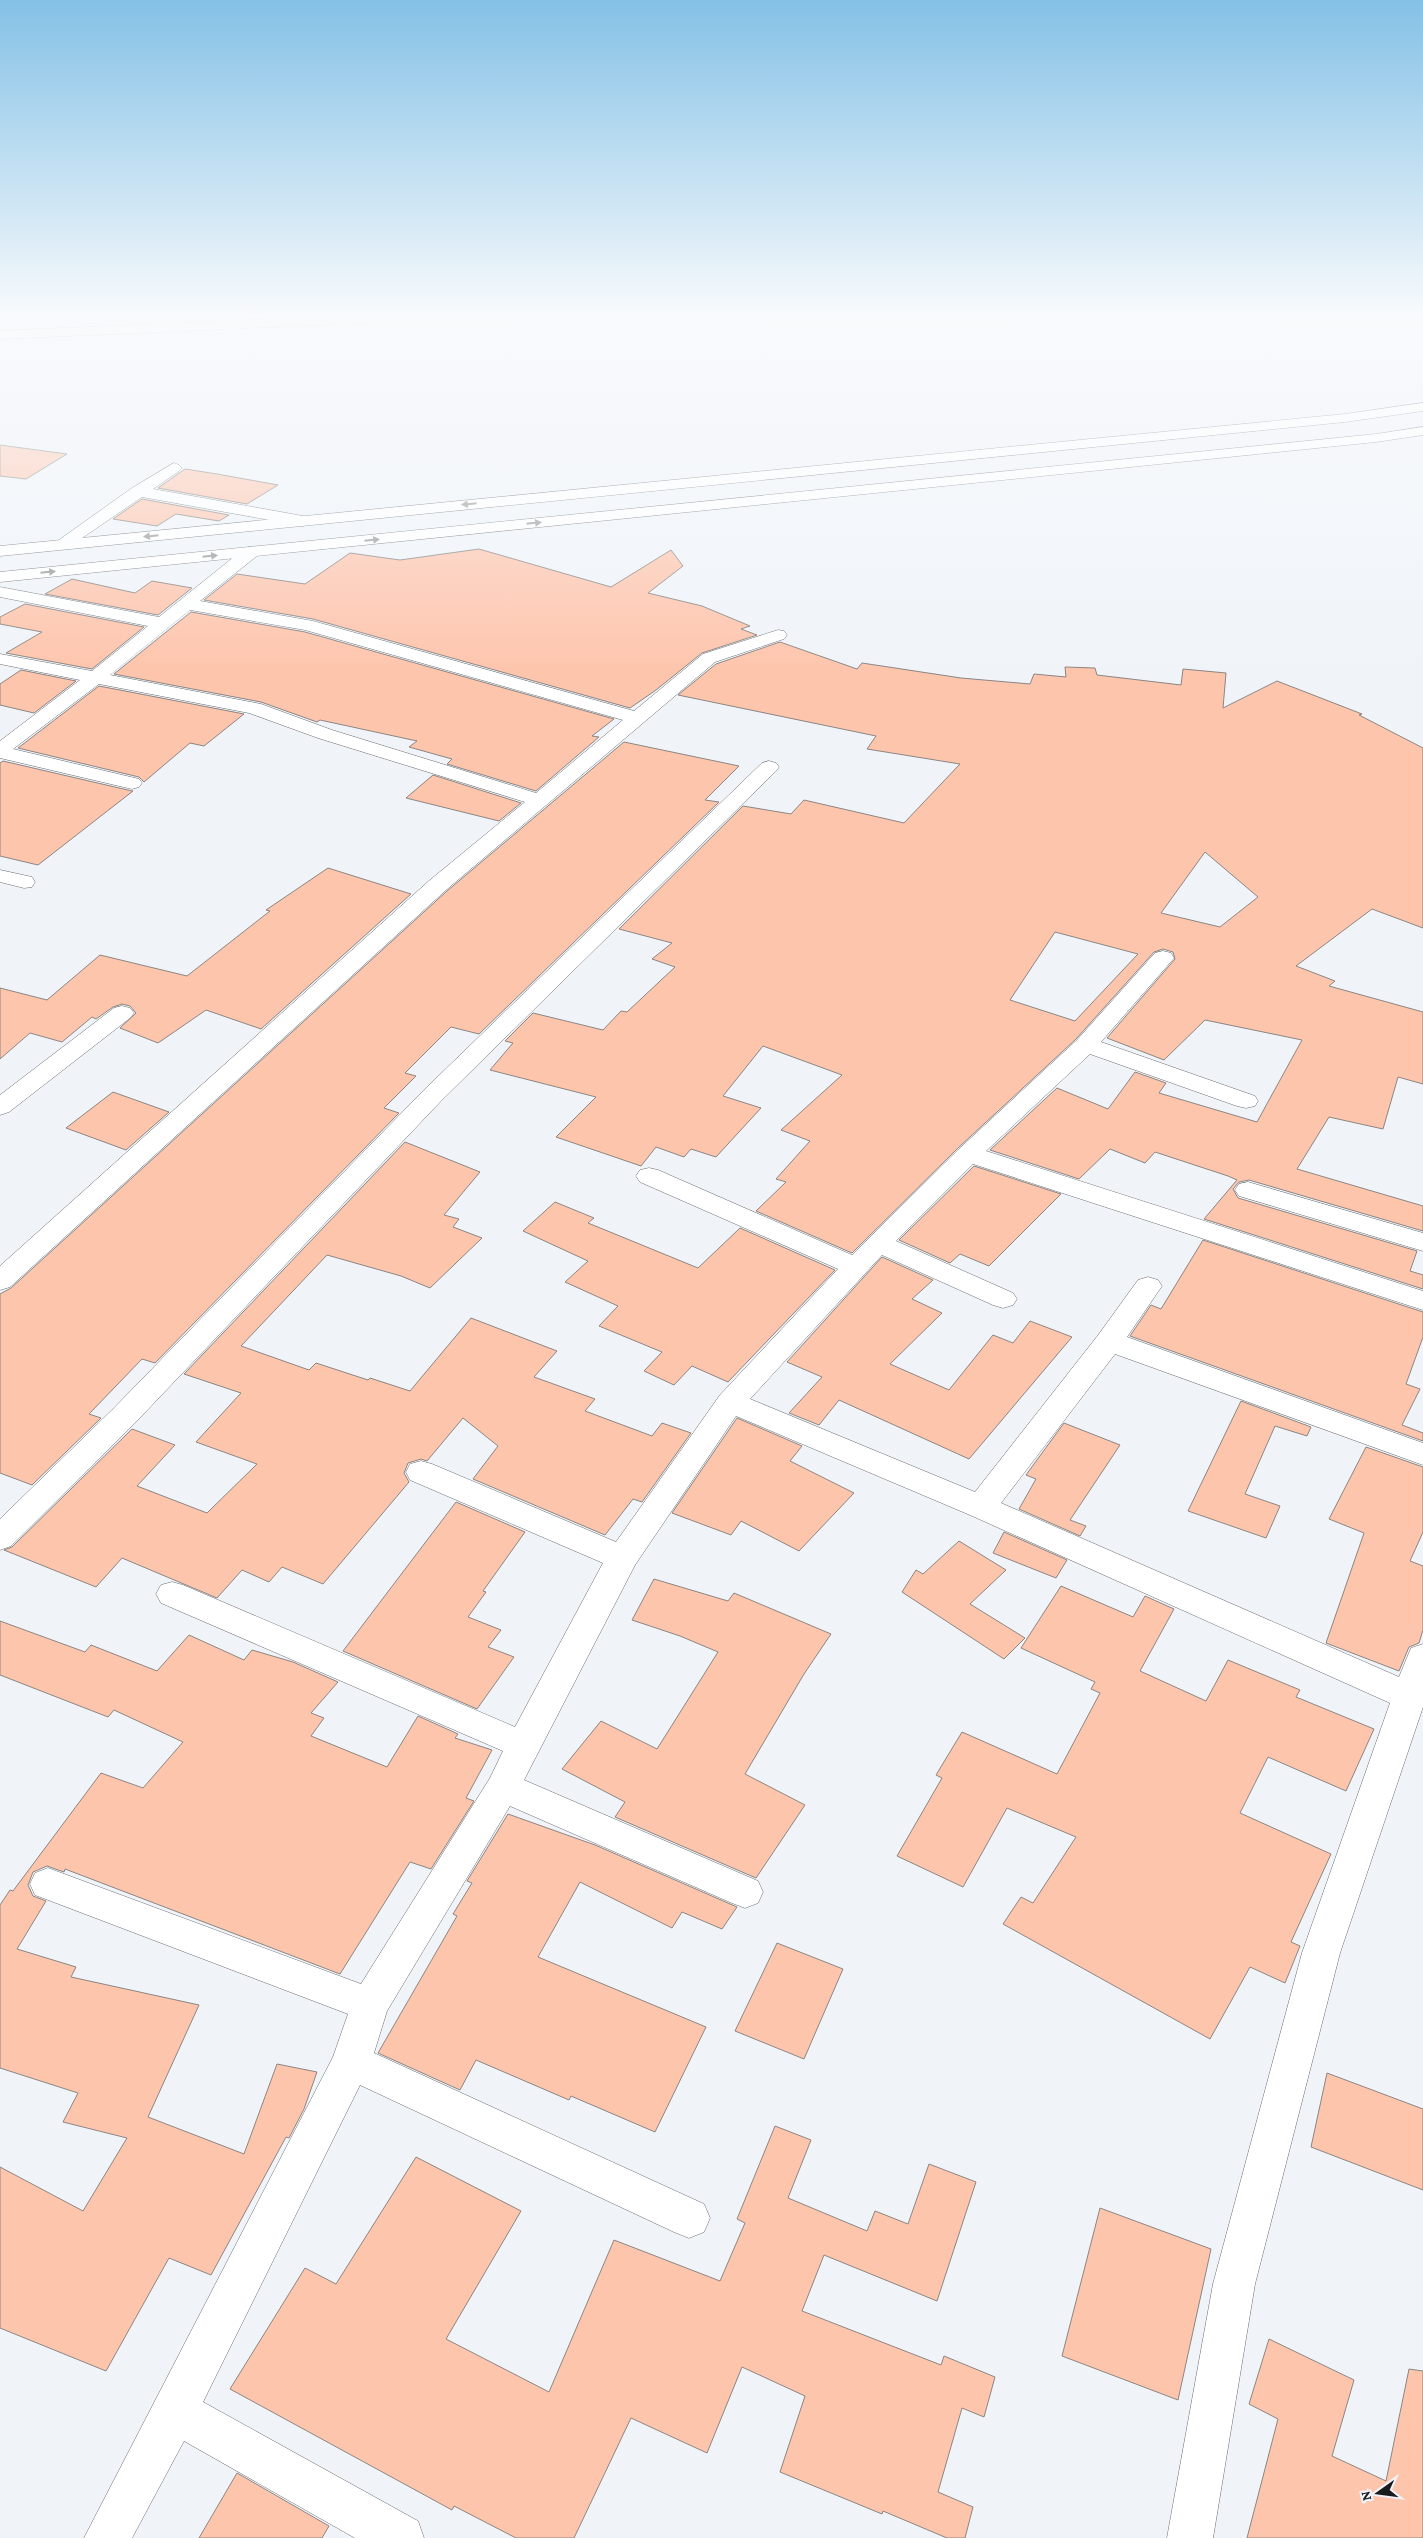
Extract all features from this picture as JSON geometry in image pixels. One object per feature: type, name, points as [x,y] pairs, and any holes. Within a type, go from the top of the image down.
[{"type":"street","points":[[0,551],[1188,433]]},
{"type":"street","points":[[0,577],[1407,433]]},
{"type":"street","points":[[60,545],[174,468]]},
{"type":"street","points":[[138,491],[303,521]]},
{"type":"street","points":[[105,540],[108,566]]},
{"type":"street","points":[[0,751],[251,552]]},
{"type":"street","points":[[0,592],[160,623]]},
{"type":"street","points":[[185,604],[307,626],[636,718]]},
{"type":"street","points":[[0,1280],[438,885],[636,718],[709,658],[778,635]]},
{"type":"street","points":[[0,659],[97,676],[254,708],[325,734],[540,800]]},
{"type":"street","points":[[0,751],[132,783]]},
{"type":"street","points":[[0,1538],[124,1416],[433,1096],[769,767]]},
{"type":"street","points":[[0,876],[24,882]]},
{"type":"street","points":[[107,2538],[175,2411],[351,2062],[370,2005],[503,1787],[523,1745],[622,1558],[730,1402],[878,1243],[968,1154],[1086,1045],[1163,958]]},
{"type":"street","points":[[0,1107],[122,1013]]},
{"type":"street","points":[[1086,1045],[1246,1101]]},
{"type":"street","points":[[968,1154],[1423,1301]]},
{"type":"street","points":[[649,1176],[856,1266]]},
{"type":"street","points":[[1248,1190],[1423,1242]]},
{"type":"street","points":[[878,1243],[1003,1299]]},
{"type":"street","points":[[981,1507],[1109,1341],[1148,1286]]},
{"type":"street","points":[[1109,1341],[1423,1454]]},
{"type":"street","points":[[730,1402],[981,1507],[1411,1697]]},
{"type":"street","points":[[421,1472],[622,1558]]},
{"type":"street","points":[[172,1594],[523,1745]]},
{"type":"street","points":[[1190,2538],[1234,2284],[1316,1972],[1411,1697],[1423,1656]]},
{"type":"street","points":[[503,1787],[744,1892]]},
{"type":"street","points":[[48,1884],[370,2005]]},
{"type":"street","points":[[351,2062],[690,2218]]},
{"type":"street","points":[[175,2411],[401,2538]]},
{"type":"building","points":[[0,445],[67,454],[26,479],[0,476]]},
{"type":"building","points":[[185,469],[278,485],[247,504],[158,488]]},
{"type":"building","points":[[142,499],[229,515],[219,521],[176,514],[157,526],[113,519]]},
{"type":"building","points":[[479,549],[611,587],[671,550],[683,566],[648,593],[702,606],[750,626],[741,629],[757,635],[702,653],[630,708],[313,619],[204,600],[237,574],[305,584],[350,553],[400,560]]},
{"type":"building","points":[[72,579],[135,593],[152,581],[192,588],[158,615],[45,594]]},
{"type":"building","points":[[25,604],[144,627],[92,669],[6,653],[42,632],[0,624],[0,617]]},
{"type":"building","points":[[191,612],[305,632],[614,719],[592,736],[599,737],[536,791],[447,764],[452,759],[409,747],[417,741],[320,720],[317,722],[261,702],[114,674]]},
{"type":"building","points":[[780,642],[857,669],[862,663],[961,678],[1030,684],[1034,674],[1066,677],[1065,667],[1095,668],[1097,675],[1181,685],[1183,669],[1226,673],[1223,708],[1277,681],[1362,714],[1359,715],[1423,748],[1423,928],[1372,909],[1296,966],[1335,981],[1329,986],[1423,1012],[1423,1084],[1398,1077],[1383,1129],[1329,1117],[1297,1169],[1423,1206],[1423,1231],[1249,1180],[1239,1182],[1233,1189],[1238,1198],[1417,1251],[1410,1271],[1423,1275],[1423,1289],[1204,1219],[1237,1180],[1155,1152],[1145,1163],[1110,1149],[1079,1179],[990,1150],[1057,1088],[1108,1109],[1135,1072],[1166,1083],[1159,1093],[1257,1122],[1302,1040],[1205,1020],[1164,1060],[1107,1038],[1175,959],[1173,952],[1163,949],[1154,952],[1076,1039],[958,1148],[852,1253],[756,1211],[786,1182],[776,1179],[810,1141],[781,1130],[842,1075],[763,1046],[723,1096],[761,1108],[716,1157],[691,1149],[684,1157],[656,1147],[641,1166],[556,1137],[596,1097],[490,1070],[513,1043],[505,1041],[533,1013],[603,1030],[621,1011],[627,1012],[675,967],[652,959],[672,943],[619,929],[743,806],[791,814],[804,800],[904,823],[960,764],[867,749],[876,736],[678,695],[716,664]],"holes":[[[1205,852],[1258,897],[1220,927],[1161,913]],[[1055,932],[1138,954],[1075,1021],[1010,1000]]]},
{"type":"building","points":[[21,670],[76,681],[34,713],[0,705],[0,684]]},
{"type":"building","points":[[99,686],[244,714],[204,746],[190,743],[144,782],[139,777],[18,748]]},
{"type":"building","points":[[624,742],[739,766],[705,800],[719,802],[479,1034],[451,1027],[405,1073],[416,1076],[384,1108],[399,1113],[155,1363],[142,1359],[89,1414],[101,1418],[32,1485],[0,1473],[0,1294],[11,1288],[447,891]]},
{"type":"building","points":[[3,761],[133,791],[38,865],[0,856],[0,763]]},
{"type":"building","points":[[433,775],[521,803],[499,821],[406,798]]},
{"type":"building","points":[[328,868],[411,894],[261,1029],[206,1010],[158,1043],[120,1028],[136,1013],[130,1006],[122,1004],[113,1007],[96,1019],[92,1017],[62,1042],[30,1033],[0,1059],[0,988],[47,1000],[100,955],[187,976],[270,911],[266,910]]},
{"type":"building","points":[[113,1092],[169,1112],[126,1150],[66,1128]]},
{"type":"building","points":[[405,1142],[480,1172],[444,1215],[459,1219],[453,1227],[482,1238],[430,1288],[401,1276],[327,1255],[241,1346],[309,1370],[316,1363],[410,1391],[471,1318],[557,1351],[534,1377],[595,1399],[585,1411],[652,1436],[662,1423],[691,1433],[642,1502],[633,1499],[605,1535],[473,1479],[498,1446],[463,1418],[427,1461],[421,1459],[408,1463],[404,1473],[409,1482],[323,1584],[282,1567],[269,1582],[242,1570],[217,1598],[122,1558],[96,1587],[4,1550],[12,1547],[132,1429],[175,1445],[137,1486],[207,1513],[257,1464],[196,1442],[241,1393],[184,1374]]},
{"type":"building","points":[[974,1166],[1061,1194],[989,1266],[960,1254],[950,1263],[899,1240]]},
{"type":"building","points":[[555,1202],[594,1218],[588,1223],[698,1268],[740,1228],[835,1270],[728,1382],[692,1366],[674,1385],[644,1371],[662,1352],[599,1326],[618,1306],[565,1282],[588,1261],[523,1231]]},
{"type":"building","points":[[1203,1240],[1423,1312],[1423,1337],[1406,1384],[1420,1389],[1402,1425],[1423,1433],[1423,1441],[1130,1336],[1151,1305],[1161,1309]]},
{"type":"building","points":[[882,1257],[933,1280],[912,1299],[942,1313],[890,1364],[949,1390],[993,1335],[1013,1343],[1030,1321],[1072,1337],[969,1459],[839,1400],[819,1425],[789,1413],[822,1377],[787,1362]]},
{"type":"building","points":[[1241,1401],[1311,1427],[1307,1436],[1275,1426],[1245,1494],[1280,1506],[1266,1538],[1188,1511]]},
{"type":"building","points":[[737,1418],[802,1446],[790,1461],[854,1493],[799,1551],[741,1521],[731,1535],[672,1513]]},
{"type":"building","points":[[1064,1423],[1120,1445],[1070,1520],[1086,1526],[1080,1536],[1019,1509],[1036,1479],[1026,1475]]},
{"type":"building","points":[[1366,1447],[1423,1467],[1423,1532],[1410,1561],[1423,1566],[1423,1630],[1419,1643],[1409,1647],[1399,1671],[1326,1643],[1364,1533],[1329,1519]]},
{"type":"building","points":[[456,1502],[525,1532],[483,1591],[486,1592],[468,1617],[501,1630],[488,1647],[514,1657],[477,1709],[343,1651]]},
{"type":"building","points":[[1004,1532],[1067,1560],[1056,1578],[993,1553]]},
{"type":"building","points":[[959,1541],[1006,1570],[970,1604],[1025,1638],[1004,1659],[902,1592],[916,1570],[923,1574]]},
{"type":"building","points":[[654,1579],[728,1601],[734,1593],[831,1634],[804,1674],[745,1774],[805,1805],[756,1878],[615,1817],[625,1802],[562,1769],[601,1721],[657,1749],[718,1652],[680,1636],[632,1620]]},
{"type":"building","points":[[1061,1586],[1133,1617],[1145,1596],[1174,1609],[1140,1671],[1206,1701],[1228,1660],[1300,1690],[1296,1697],[1374,1729],[1346,1791],[1268,1757],[1240,1813],[1331,1854],[1291,1942],[1300,1946],[1285,1983],[1250,1967],[1210,2039],[1003,1924],[1021,1897],[1033,1903],[1076,1837],[1007,1808],[963,1887],[897,1856],[942,1778],[936,1775],[962,1732],[1057,1774],[1100,1693],[1091,1689],[1095,1682],[1021,1648]]},
{"type":"building","points":[[0,1621],[85,1652],[91,1645],[157,1671],[189,1635],[244,1660],[252,1650],[293,1662],[338,1682],[311,1713],[324,1718],[311,1736],[387,1767],[418,1716],[458,1734],[455,1738],[492,1750],[466,1798],[474,1801],[431,1869],[410,1862],[340,1974],[65,1869],[64,1872],[47,1866],[33,1872],[28,1885],[33,1896],[46,1901],[17,1949],[76,1967],[71,1977],[199,2005],[148,2117],[244,2154],[277,2064],[317,2072],[304,2109],[289,2138],[286,2137],[211,2275],[169,2258],[106,2371],[0,2328],[0,2167],[83,2211],[127,2138],[63,2122],[78,2093],[0,2068],[0,1905],[10,1890],[13,1891],[101,1773],[143,1788],[183,1742],[114,1710],[108,1717],[0,1675]]},
{"type":"building","points":[[508,1814],[595,1845],[737,1907],[722,1929],[682,1912],[672,1928],[580,1882],[538,1957],[706,2027],[655,2132],[571,2096],[569,2100],[476,2060],[460,2090],[378,2053],[457,1916],[453,1914],[472,1883],[467,1881]]},
{"type":"building","points":[[777,1943],[843,1969],[804,2059],[735,2031]]},
{"type":"building","points":[[1327,2073],[1423,2109],[1423,2190],[1311,2147]]},
{"type":"building","points":[[775,2126],[811,2140],[788,2198],[867,2231],[875,2211],[908,2224],[929,2164],[976,2182],[937,2301],[824,2255],[802,2311],[941,2365],[944,2356],[995,2377],[984,2417],[962,2408],[938,2492],[973,2507],[965,2538],[947,2538],[883,2511],[882,2514],[780,2472],[805,2396],[742,2367],[707,2453],[631,2418],[574,2538],[516,2538],[454,2506],[452,2510],[230,2389],[305,2268],[336,2284],[416,2157],[521,2211],[446,2339],[549,2392],[614,2240],[720,2281],[745,2223],[737,2219]]},
{"type":"building","points":[[1100,2208],[1211,2249],[1178,2400],[1062,2356]]},
{"type":"building","points":[[1269,2339],[1354,2380],[1332,2456],[1386,2481],[1409,2369],[1423,2371],[1423,2538],[1247,2538],[1278,2419],[1249,2404]]},
{"type":"building","points":[[237,2473],[329,2526],[322,2538],[199,2538]]}]
